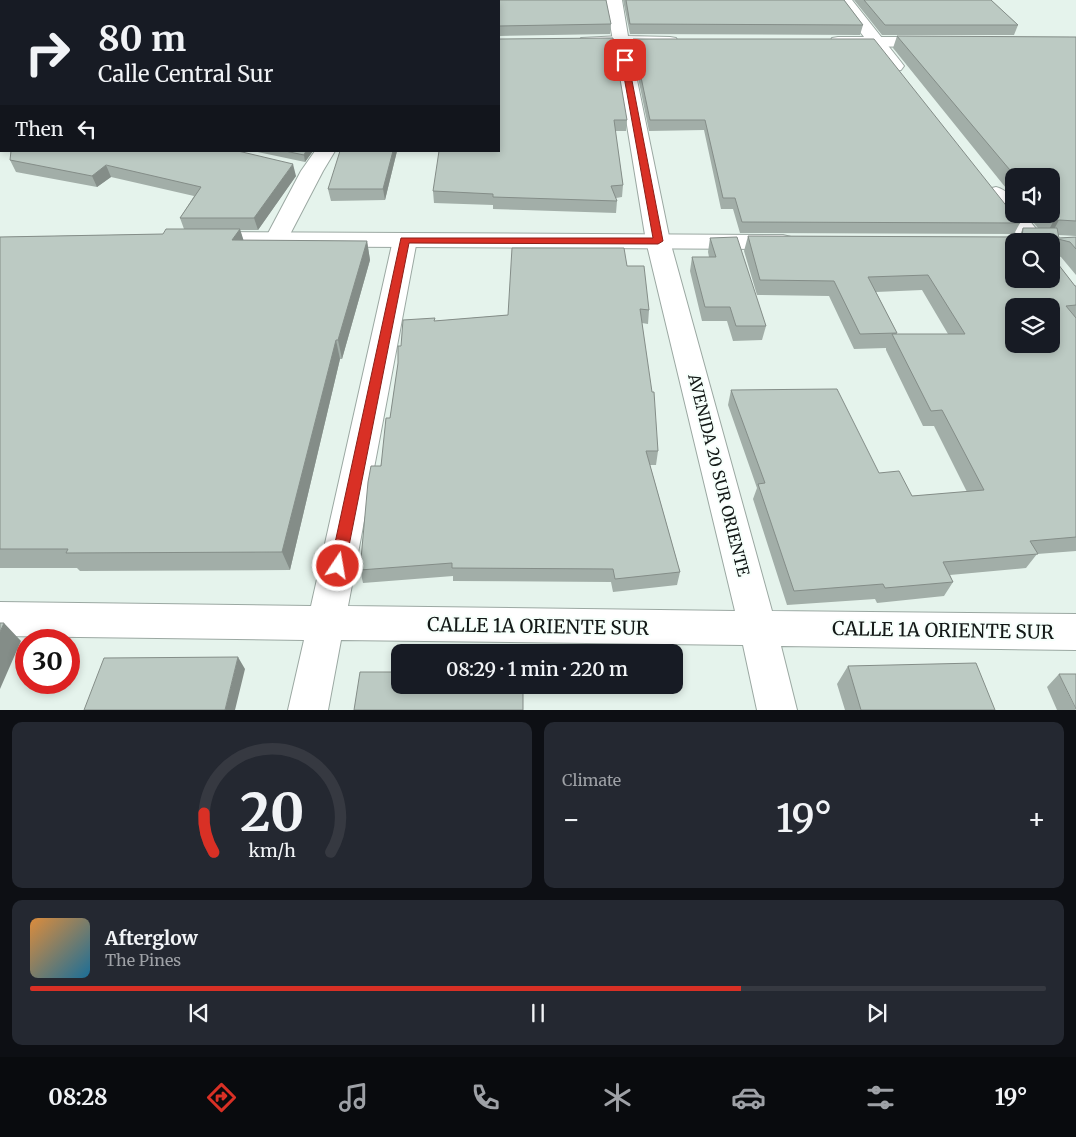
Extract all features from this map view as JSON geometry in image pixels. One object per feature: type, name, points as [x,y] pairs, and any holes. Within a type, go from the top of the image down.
[{"type":"street","name":"AVENIDA 20 SUR ORIENTE","points":[[614,0],[658,241],[758,628],[776,710]]},
{"type":"street","points":[[844,0],[906,80]]},
{"type":"street","points":[[574,42],[690,42]]},
{"type":"street","points":[[827,42],[952,42]]},
{"type":"street","points":[[277,239],[303,169],[324,152]]},
{"type":"street","points":[[985,180],[1028,233]]},
{"type":"street","points":[[188,239],[806,242]]},
{"type":"street","points":[[308,710],[405,240]]},
{"type":"street","name":"CALLE 1A ORIENTE SUR","points":[[0,619],[1076,632]]},
{"type":"building","points":[[500,0],[606,0],[611,24],[500,26]]},
{"type":"building","points":[[626,0],[844,0],[863,25],[630,24]]},
{"type":"building","points":[[864,0],[991,0],[1018,25],[885,25]]},
{"type":"building","points":[[897,36],[1076,37],[1076,221],[1060,220],[1060,168],[1008,168]]},
{"type":"building","points":[[613,38],[627,120],[614,120],[623,185],[611,186],[617,201],[493,197],[493,194],[433,191],[439,152],[500,152],[500,39]]},
{"type":"building","points":[[633,39],[874,39],[1005,204],[1005,223],[742,222],[735,198],[723,198],[705,120],[650,120]]},
{"type":"building","points":[[11,152],[242,152],[293,164],[254,218],[180,218],[201,187],[106,165],[92,176],[10,160]]},
{"type":"building","points":[[290,152],[306,152],[304,155]]},
{"type":"building","points":[[340,152],[393,152],[383,189],[328,189]]},
{"type":"building","points":[[1023,228],[1057,228],[1058,233],[1022,233]]},
{"type":"building","points":[[166,229],[240,229],[232,240],[367,241],[338,340],[336,340],[282,552],[66,553],[68,549],[0,549],[0,237],[163,234]]},
{"type":"building","points":[[748,236],[1005,237],[1005,288],[1060,288],[1060,267],[1076,286],[1076,305],[1066,306],[1076,318],[1076,537],[1030,541],[1038,554],[943,562],[953,582],[885,588],[883,584],[794,591],[758,484],[765,483],[731,390],[837,389],[879,473],[899,471],[912,496],[984,490],[942,410],[931,411],[892,334],[965,334],[928,275],[868,277],[897,333],[860,334],[834,281],[760,280]]},
{"type":"building","points":[[737,237],[766,326],[736,326],[730,307],[705,307],[692,257],[716,257],[710,238]]},
{"type":"building","points":[[1076,237],[1076,249],[1070,242],[1060,238]]},
{"type":"building","points":[[512,248],[624,248],[627,266],[644,266],[649,310],[640,309],[652,392],[654,392],[658,451],[646,451],[680,572],[615,579],[613,569],[452,568],[452,563],[360,570],[368,482],[371,466],[381,466],[386,418],[390,418],[398,363],[398,346],[401,346],[403,320],[435,318],[434,321],[508,315]]},
{"type":"building","points":[[0,623],[4,623],[0,632]]},
{"type":"building","points":[[238,657],[225,710],[84,710],[104,658]]},
{"type":"building","points":[[976,663],[995,710],[861,710],[848,666]]},
{"type":"building","points":[[360,672],[391,672],[391,694],[523,694],[523,710],[354,710]]},
{"type":"building","points":[[1059,674],[1076,674],[1076,709]]},
{"type":"route","points":[[338,566],[405,240],[658,241],[625,60]]}]
